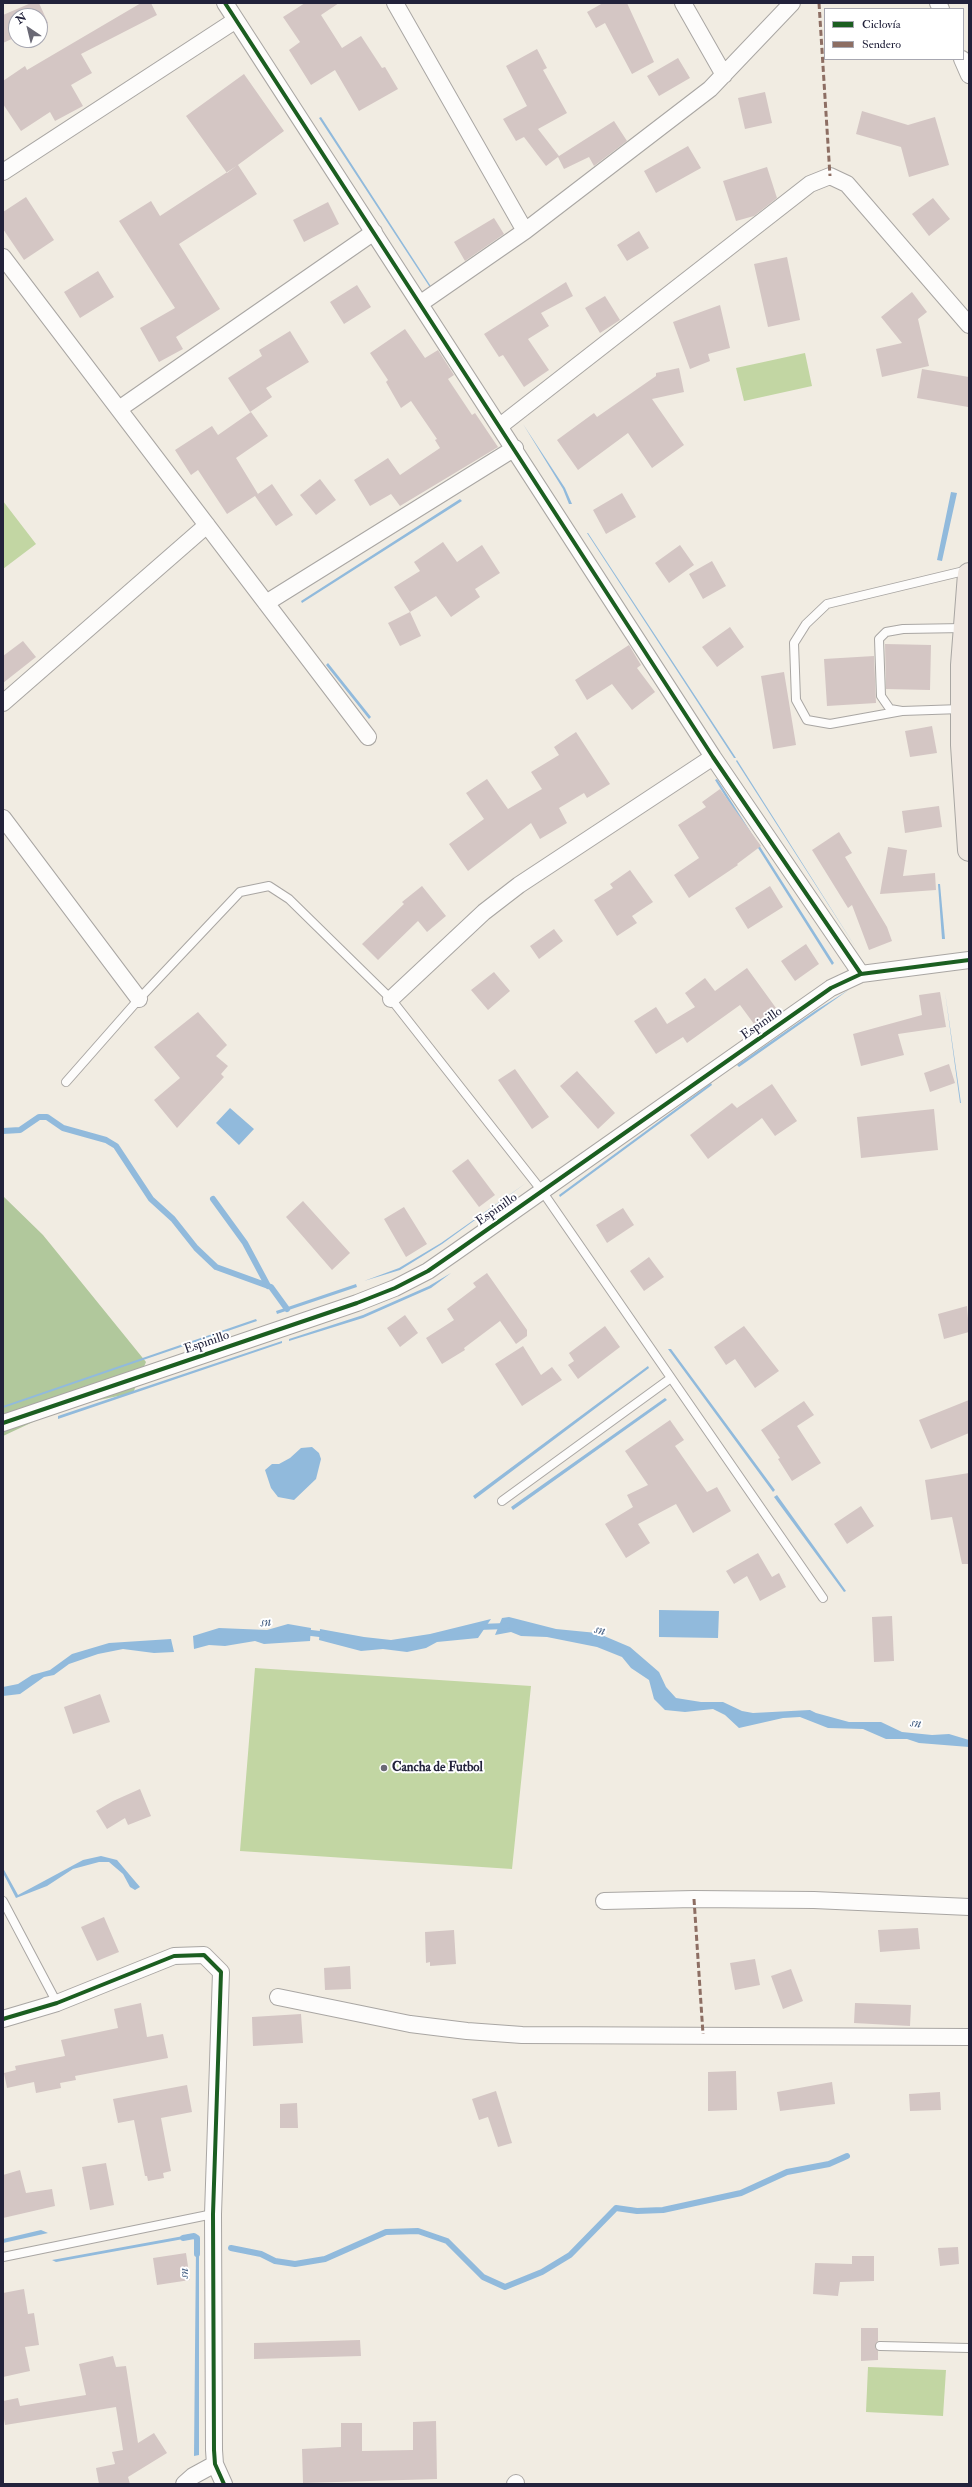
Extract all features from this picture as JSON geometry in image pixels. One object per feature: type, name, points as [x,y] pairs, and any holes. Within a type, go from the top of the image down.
[{"type":"main road","points":[[969,574],[964,628],[962,709],[964,800],[969,850]]},
{"type":"street","points":[[225,3],[515,448],[713,757],[861,974]]},
{"type":"street","points":[[395,3],[525,231]]},
{"type":"street","points":[[683,3],[724,75]]},
{"type":"street","points":[[421,303],[525,231],[710,89],[792,3]]},
{"type":"street","points":[[3,172],[236,20]]},
{"type":"street","points":[[962,60],[969,75]]},
{"type":"street","points":[[500,426],[810,184],[830,176],[847,184],[969,324]]},
{"type":"street","points":[[119,409],[374,232]]},
{"type":"street","points":[[3,257],[368,737]]},
{"type":"street","points":[[266,603],[515,448]]},
{"type":"street","points":[[3,703],[206,524]]},
{"type":"street","points":[[391,999],[484,912],[519,885],[713,757]]},
{"type":"street","points":[[3,818],[139,999]]},
{"type":"street","name":"Espinillo","points":[[3,1423],[357,1303],[395,1288],[428,1270],[831,988],[861,974],[969,960]]},
{"type":"street","points":[[604,1901],[694,1899],[814,1900],[969,1907]]},
{"type":"street","points":[[3,2019],[57,2003],[174,1956],[204,1955],[221,1972],[213,2214],[213,2465],[224,2484]]},
{"type":"street","points":[[278,1997],[410,2024],[467,2032],[522,2035],[969,2037]]},
{"type":"street","points":[[189,2480],[213,2465]]},
{"type":"lane","points":[[962,709],[902,711],[830,724],[807,720],[796,700],[794,643],[806,624],[827,604],[969,569]]},
{"type":"lane","points":[[902,711],[890,709],[881,696],[879,639],[882,635],[903,628],[964,628]]},
{"type":"lane","points":[[66,1082],[139,999],[240,892],[269,886],[288,899],[391,999],[542,1191],[823,1598]]},
{"type":"lane","points":[[502,1501],[671,1378]]},
{"type":"lane","points":[[3,1901],[57,2003]]},
{"type":"lane","points":[[3,2257],[213,2214]]},
{"type":"lane","points":[[880,2346],[969,2348]]},
{"type":"green space","points":[[805,353],[812,386],[744,401],[736,368]]},
{"type":"green space","points":[[3,501],[36,544],[3,569]]},
{"type":"green space","points":[[3,1196],[43,1235],[146,1362],[133,1393],[65,1407],[3,1436]]},
{"type":"green space","name":"Cancha de Futbol","points":[[255,1668],[531,1686],[512,1869],[240,1851]]},
{"type":"green space","points":[[868,2367],[946,2370],[943,2416],[866,2412]]},
{"type":"water","points":[[321,117],[432,288],[431,289],[319,118]]},
{"type":"water","points":[[523,424],[565,488],[572,504],[569,504],[563,489]]},
{"type":"water","points":[[951,492],[957,493],[942,561],[937,560]]},
{"type":"water","points":[[460,499],[462,501],[302,603],[301,601]]},
{"type":"water","points":[[588,533],[736,758],[734,758]]},
{"type":"water","points":[[328,663],[371,717],[369,719],[326,665]]},
{"type":"water","points":[[737,760],[858,951],[736,761]]},
{"type":"water","points":[[717,779],[834,963],[832,965],[715,780]]},
{"type":"water","points":[[938,884],[940,884],[945,939],[942,939]]},
{"type":"water","points":[[850,989],[739,1067],[737,1065],[815,1011]]},
{"type":"water","points":[[945,992],[961,1103],[960,1103]]},
{"type":"water","points":[[711,1083],[712,1085],[560,1197],[559,1195]]},
{"type":"water","points":[[230,1108],[254,1129],[239,1145],[216,1123]]},
{"type":"water","points":[[526,1183],[442,1244],[400,1270],[364,1281],[399,1268],[441,1243]]},
{"type":"water","points":[[451,1273],[431,1288],[363,1318],[289,1341],[289,1339],[363,1315],[429,1286]]},
{"type":"water","points":[[356,1284],[357,1287],[277,1314],[276,1311]]},
{"type":"water","points":[[256,1319],[257,1321],[3,1408],[3,1406]]},
{"type":"water","points":[[282,1341],[282,1343],[58,1419],[58,1416]]},
{"type":"water","points":[[668,1349],[671,1349],[775,1490],[773,1492]]},
{"type":"water","points":[[648,1366],[649,1368],[475,1499],[473,1496]]},
{"type":"water","points":[[665,1398],[667,1400],[513,1510],[511,1507]]},
{"type":"water","points":[[312,1447],[319,1453],[321,1459],[316,1479],[294,1500],[278,1497],[271,1488],[265,1470],[272,1464],[279,1464],[290,1458],[301,1448]]},
{"type":"water","points":[[777,1495],[846,1591],[844,1592],[774,1497]]},
{"type":"water","points":[[659,1610],[719,1611],[718,1638],[659,1637]]},
{"type":"water","points":[[509,1617],[556,1629],[597,1633],[630,1647],[659,1672],[666,1687],[676,1698],[701,1702],[723,1702],[742,1711],[753,1713],[810,1710],[849,1722],[881,1722],[902,1732],[932,1735],[949,1734],[969,1740],[969,1747],[919,1743],[907,1739],[886,1739],[863,1729],[828,1728],[800,1717],[783,1718],[739,1728],[725,1715],[713,1709],[685,1712],[665,1710],[654,1699],[649,1680],[631,1668],[622,1657],[597,1647],[547,1637],[521,1636],[511,1632],[495,1635],[502,1618]]},
{"type":"water","points":[[491,1619],[478,1638],[437,1642],[426,1648],[407,1652],[383,1649],[361,1651],[319,1640],[320,1629],[391,1640],[430,1634]]},
{"type":"water","points":[[288,1624],[311,1628],[310,1641],[264,1644],[255,1641],[225,1646],[209,1645],[194,1649],[193,1636],[219,1628],[267,1630]]},
{"type":"water","points":[[171,1639],[174,1652],[154,1653],[123,1649],[98,1654],[69,1664],[54,1675],[44,1677],[20,1694],[3,1696],[3,1687],[18,1684],[32,1675],[50,1670],[72,1654],[109,1643]]},
{"type":"water","points":[[101,1856],[117,1860],[140,1887],[135,1890],[130,1887],[123,1874],[109,1862],[99,1862],[73,1869],[47,1886],[16,1898],[3,1873],[3,1868],[18,1895],[83,1860]]},
{"type":"water","points":[[41,2230],[48,2233],[3,2243],[3,2239]]},
{"type":"water","points":[[189,2235],[189,2238],[56,2262],[52,2260]]},
{"type":"water","points":[[196,2247],[199,2247],[199,2455],[194,2456]]},
{"type":"building","points":[[31,3],[39,3],[41,8],[19,8]]},
{"type":"building","points":[[141,3],[151,3],[157,15],[81,54],[92,73],[71,85],[83,106],[55,121],[50,112],[21,131],[3,104],[3,81],[25,66],[27,70]]},
{"type":"building","points":[[305,3],[339,3],[321,15],[342,48],[361,36],[382,68],[385,67],[398,89],[359,111],[335,70],[311,85],[289,50],[300,42],[283,17]]},
{"type":"building","points":[[603,3],[627,3],[654,62],[632,74],[605,23],[596,28],[587,12]]},
{"type":"building","points":[[8,13],[8,41],[3,43],[3,15]]},
{"type":"building","points":[[537,49],[547,68],[543,70],[567,113],[538,129],[559,156],[614,121],[627,141],[594,166],[589,157],[564,169],[558,157],[546,166],[524,137],[516,141],[503,119],[527,106],[506,66]]},
{"type":"building","points":[[678,58],[690,78],[659,96],[647,76]]},
{"type":"building","points":[[244,74],[284,131],[227,173],[186,116]]},
{"type":"building","points":[[765,92],[772,123],[745,129],[738,98]]},
{"type":"building","points":[[862,111],[908,125],[935,117],[949,165],[909,177],[901,147],[856,134]]},
{"type":"building","points":[[688,146],[701,168],[656,193],[644,171]]},
{"type":"building","points":[[238,165],[257,194],[179,244],[220,309],[176,337],[183,349],[159,362],[140,328],[175,308],[119,221],[151,201],[160,216]]},
{"type":"building","points":[[767,167],[777,198],[754,216],[736,221],[723,181]]},
{"type":"building","points":[[26,197],[54,240],[24,260],[3,229],[3,212]]},
{"type":"building","points":[[933,198],[950,219],[929,236],[912,214]]},
{"type":"building","points":[[328,202],[339,224],[304,242],[293,220]]},
{"type":"building","points":[[494,218],[504,234],[465,261],[454,242]]},
{"type":"building","points":[[639,231],[649,248],[627,261],[617,245]]},
{"type":"building","points":[[787,257],[800,320],[768,327],[754,264]]},
{"type":"building","points":[[98,271],[114,297],[80,318],[64,292]]},
{"type":"building","points":[[566,282],[573,296],[541,313],[549,326],[528,339],[549,370],[524,387],[503,355],[499,357],[484,334]]},
{"type":"building","points":[[357,285],[371,307],[344,324],[330,302]]},
{"type":"building","points":[[912,292],[927,312],[918,319],[929,366],[882,377],[876,349],[902,343],[881,317]]},
{"type":"building","points":[[605,296],[620,320],[600,333],[585,308]]},
{"type":"building","points":[[720,305],[730,348],[708,354],[710,361],[690,369],[673,322]]},
{"type":"building","points":[[405,329],[425,358],[438,350],[454,375],[448,379],[472,415],[475,413],[498,447],[400,506],[391,494],[370,506],[354,480],[388,458],[400,475],[440,448],[435,440],[437,439],[411,401],[401,408],[386,382],[388,380],[370,353]]},
{"type":"building","points":[[290,331],[309,362],[266,388],[272,397],[250,412],[228,378],[262,356],[259,350]]},
{"type":"building","points":[[679,368],[684,392],[652,399],[684,445],[652,468],[628,433],[578,470],[557,440],[594,413],[597,417],[656,376],[656,373]]},
{"type":"building","points":[[922,369],[969,377],[968,407],[917,398]]},
{"type":"building","points":[[251,412],[268,436],[236,458],[258,494],[227,514],[198,470],[191,475],[175,450],[212,426],[218,435]]},
{"type":"building","points":[[320,479],[336,500],[316,515],[300,495]]},
{"type":"building","points":[[272,484],[293,515],[276,526],[255,496]]},
{"type":"building","points":[[622,493],[636,517],[606,534],[593,510]]},
{"type":"building","points":[[443,542],[457,562],[482,545],[500,573],[475,589],[480,597],[451,617],[436,596],[410,612],[394,587],[420,571],[414,562]]},
{"type":"building","points":[[680,545],[694,565],[669,583],[655,563]]},
{"type":"building","points":[[712,561],[726,586],[703,599],[689,574]]},
{"type":"building","points":[[410,612],[421,636],[400,646],[388,623]]},
{"type":"building","points":[[730,627],[744,647],[717,667],[702,647]]},
{"type":"building","points":[[23,641],[36,657],[3,683],[3,656]]},
{"type":"building","points":[[885,644],[931,645],[930,690],[886,689]]},
{"type":"building","points":[[629,645],[641,665],[637,668],[655,692],[632,710],[612,684],[587,700],[575,680]]},
{"type":"building","points":[[874,656],[876,703],[827,706],[824,659]]},
{"type":"building","points":[[784,672],[796,745],[773,749],[761,676]]},
{"type":"building","points":[[932,726],[937,753],[910,757],[905,731]]},
{"type":"building","points":[[576,732],[610,784],[587,798],[584,793],[559,808],[567,823],[540,839],[531,823],[468,871],[449,844],[484,819],[466,793],[487,779],[508,809],[542,789],[531,772],[559,755],[554,747]]},
{"type":"building","points":[[720,789],[761,846],[737,864],[738,865],[689,898],[674,875],[699,858],[678,825],[706,807],[702,802]]},
{"type":"building","points":[[939,806],[942,827],[905,833],[902,811]]},
{"type":"building","points":[[839,832],[852,853],[845,857],[887,927],[892,941],[869,950],[852,905],[848,908],[812,850]]},
{"type":"building","points":[[888,847],[907,850],[903,876],[935,873],[936,890],[880,894]]},
{"type":"building","points":[[630,870],[653,902],[632,916],[637,923],[617,936],[594,900],[613,888],[610,884]]},
{"type":"building","points":[[422,886],[446,916],[427,932],[418,921],[378,960],[362,944],[404,904],[402,902]]},
{"type":"building","points":[[770,886],[783,907],[748,929],[735,908]]},
{"type":"building","points":[[554,929],[563,941],[539,959],[530,946]]},
{"type":"building","points":[[806,944],[819,964],[795,981],[781,961]]},
{"type":"building","points":[[747,968],[776,1008],[754,1024],[740,1005],[687,1043],[683,1037],[656,1054],[634,1021],[656,1007],[667,1024],[695,1007],[685,993],[705,978],[715,991]]},
{"type":"building","points":[[494,972],[510,991],[488,1010],[471,990]]},
{"type":"building","points":[[940,992],[946,1027],[898,1034],[904,1055],[861,1066],[853,1034],[922,1015],[919,995]]},
{"type":"building","points":[[198,1012],[227,1045],[216,1056],[228,1066],[221,1074],[224,1077],[177,1128],[154,1100],[180,1078],[154,1047]]},
{"type":"building","points":[[949,1064],[955,1083],[930,1092],[924,1073]]},
{"type":"building","points":[[515,1069],[549,1117],[532,1129],[498,1080]]},
{"type":"building","points":[[577,1071],[615,1113],[598,1129],[560,1086]]},
{"type":"building","points":[[772,1084],[797,1121],[775,1136],[762,1118],[708,1159],[690,1135],[732,1103],[737,1108]]},
{"type":"building","points":[[934,1109],[938,1150],[861,1158],[857,1117]]},
{"type":"building","points":[[468,1159],[495,1195],[479,1207],[452,1171]]},
{"type":"building","points":[[303,1201],[350,1253],[332,1270],[286,1217]]},
{"type":"building","points":[[404,1207],[427,1244],[406,1257],[384,1219]]},
{"type":"building","points":[[623,1208],[634,1225],[607,1243],[596,1225]]},
{"type":"building","points":[[649,1257],[664,1277],[644,1291],[630,1271]]},
{"type":"building","points":[[487,1273],[527,1330],[527,1336],[516,1344],[500,1321],[464,1348],[465,1350],[442,1364],[426,1338],[454,1320],[447,1309],[476,1287],[473,1283]]},
{"type":"building","points":[[967,1306],[969,1332],[944,1339],[938,1314]]},
{"type":"building","points":[[405,1315],[418,1333],[400,1347],[387,1328]]},
{"type":"building","points":[[605,1326],[620,1347],[578,1379],[568,1365],[574,1361],[569,1353]]},
{"type":"building","points":[[744,1326],[779,1371],[755,1388],[735,1359],[726,1365],[714,1347]]},
{"type":"building","points":[[523,1346],[541,1375],[552,1367],[562,1380],[522,1406],[495,1364]]},
{"type":"building","points":[[969,1400],[969,1433],[931,1449],[919,1420]]},
{"type":"building","points":[[804,1401],[814,1415],[797,1426],[821,1463],[792,1481],[778,1459],[780,1458],[761,1430]]},
{"type":"building","points":[[670,1420],[684,1440],[675,1446],[707,1492],[717,1487],[731,1511],[693,1533],[676,1504],[638,1524],[650,1543],[626,1558],[605,1524],[633,1507],[627,1495],[648,1485],[625,1451]]},
{"type":"building","points":[[969,1473],[969,1564],[962,1564],[952,1517],[931,1520],[925,1480]]},
{"type":"building","points":[[861,1506],[874,1526],[847,1544],[834,1524]]},
{"type":"building","points":[[758,1553],[772,1577],[779,1573],[786,1587],[760,1601],[747,1576],[734,1584],[726,1571]]},
{"type":"building","points":[[892,1616],[894,1661],[874,1662],[872,1617]]},
{"type":"building","points":[[100,1694],[110,1722],[73,1734],[64,1707]]},
{"type":"building","points":[[140,1789],[151,1816],[128,1825],[125,1818],[107,1829],[96,1811],[113,1801]]},
{"type":"building","points":[[104,1917],[119,1952],[97,1961],[81,1927]]},
{"type":"building","points":[[918,1928],[920,1949],[880,1952],[878,1930]]},
{"type":"building","points":[[454,1930],[456,1964],[430,1966],[430,1962],[426,1963],[425,1932]]},
{"type":"building","points":[[755,1959],[760,1985],[735,1990],[730,1963]]},
{"type":"building","points":[[350,1966],[351,1989],[325,1990],[324,1968]]},
{"type":"building","points":[[791,1969],[803,2001],[783,2009],[771,1976]]},
{"type":"building","points":[[141,2003],[147,2037],[163,2034],[168,2058],[75,2076],[76,2080],[60,2083],[61,2088],[36,2093],[34,2082],[7,2088],[4,2073],[16,2070],[15,2066],[65,2056],[61,2040],[118,2028],[114,2009]]},
{"type":"building","points":[[855,2003],[911,2005],[910,2026],[854,2023]]},
{"type":"building","points":[[301,2014],[303,2043],[253,2046],[252,2017]]},
{"type":"building","points":[[736,2071],[737,2110],[708,2111],[708,2072]]},
{"type":"building","points":[[832,2082],[835,2104],[780,2111],[777,2092]]},
{"type":"building","points":[[187,2085],[192,2112],[161,2118],[171,2171],[163,2173],[164,2178],[148,2181],[147,2176],[145,2176],[134,2120],[118,2123],[113,2099]]},
{"type":"building","points":[[496,2091],[512,2143],[498,2147],[488,2117],[479,2120],[472,2099]]},
{"type":"building","points":[[940,2092],[941,2110],[910,2111],[909,2094]]},
{"type":"building","points":[[297,2103],[298,2128],[280,2128],[280,2104]]},
{"type":"building","points":[[106,2163],[114,2205],[90,2210],[82,2167]]},
{"type":"building","points":[[20,2170],[26,2193],[52,2189],[55,2206],[3,2218],[3,2175]]},
{"type":"building","points":[[958,2247],[959,2264],[940,2266],[938,2248]]},
{"type":"building","points":[[186,2253],[190,2280],[157,2285],[153,2258]]},
{"type":"building","points":[[852,2256],[874,2256],[874,2281],[840,2282],[838,2296],[813,2294],[815,2263],[852,2264]]},
{"type":"building","points":[[24,2289],[28,2314],[34,2313],[39,2345],[25,2347],[30,2371],[3,2377],[3,2293]]},
{"type":"building","points":[[861,2328],[878,2328],[878,2341],[875,2346],[878,2351],[878,2360],[861,2361]]},
{"type":"building","points":[[360,2340],[361,2356],[254,2359],[254,2343]]},
{"type":"building","points":[[113,2356],[116,2367],[126,2366],[138,2443],[154,2433],[167,2453],[128,2477],[130,2484],[99,2484],[96,2468],[115,2464],[112,2452],[123,2450],[116,2407],[5,2425],[3,2413],[3,2401],[18,2398],[20,2406],[86,2395],[79,2364]]},
{"type":"building","points":[[436,2421],[437,2479],[303,2483],[302,2449],[341,2447],[341,2423],[362,2423],[362,2451],[413,2450],[413,2422]]},
{"type":"waterway","points":[[3,1131],[20,1130],[39,1117],[47,1117],[63,1128],[106,1140],[116,1146],[151,1199],[173,1219],[196,1248],[216,1267],[271,1287],[287,1309]]},
{"type":"waterway","points":[[213,1199],[245,1243],[268,1286]]},
{"type":"waterway","name":"sn","points":[[478,1627],[507,1626]]},
{"type":"waterway","name":"sn","points":[[303,1632],[328,1635]]},
{"type":"waterway","points":[[231,2248],[261,2254],[275,2261],[295,2264],[325,2259],[386,2232],[418,2231],[447,2241],[483,2277],[505,2287],[542,2272],[570,2255],[616,2208],[637,2211],[663,2210],[741,2193],[787,2172],[829,2164],[847,2156]]},
{"type":"waterway","name":"sn","points":[[183,2238],[194,2236],[197,2238],[197,2254]]},
{"type":"marked path","points":[[819,3],[830,176]]},
{"type":"marked path","points":[[694,1899],[703,2034]]},
{"type":"cycle path","points":[[225,3],[713,757],[861,974]]},
{"type":"cycle path","points":[[3,1423],[357,1303],[395,1288],[428,1271],[831,988],[861,974],[969,960]]},
{"type":"cycle path","points":[[3,2019],[57,2003],[174,1956],[204,1955],[221,1972],[213,2214],[214,2450],[215,2464],[224,2484]]},
{"type":"place","name":"Cancha de Futbol","points":[[384,1768]]}]
